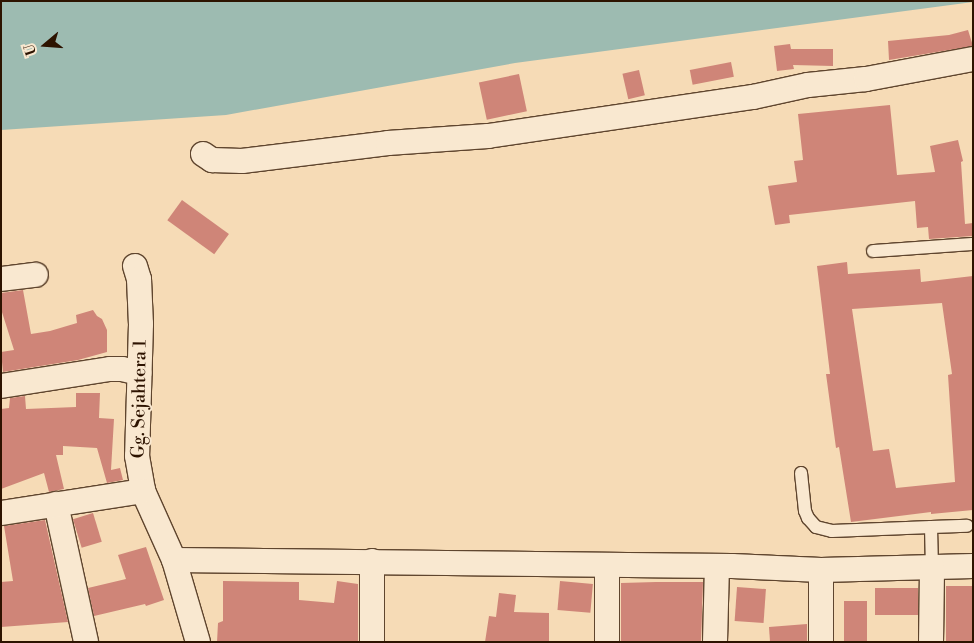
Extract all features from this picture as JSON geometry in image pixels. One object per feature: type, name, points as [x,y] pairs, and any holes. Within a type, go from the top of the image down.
[{"type":"street","points":[[202,154],[212,160],[242,161],[388,143],[488,136],[753,96],[808,85],[866,78],[973,59]]},
{"type":"street","name":"Gg. Sejahtera 1","points":[[135,266],[140,279],[141,296],[137,456],[143,491],[174,560],[198,642]]},
{"type":"street","points":[[1,280],[36,275]]},
{"type":"street","points":[[1,386],[110,369],[122,369],[140,374]]},
{"type":"street","points":[[1,513],[143,491]]},
{"type":"street","points":[[56,504],[86,642]]},
{"type":"street","points":[[174,560],[717,566],[821,570],[973,566]]},
{"type":"street","points":[[372,561],[372,642]]},
{"type":"street","points":[[607,566],[607,642]]},
{"type":"street","points":[[715,642],[717,566]]},
{"type":"street","points":[[931,642],[932,567]]},
{"type":"street","points":[[821,570],[821,642]]},
{"type":"lane","points":[[873,251],[973,244]]},
{"type":"lane","points":[[802,473],[805,511],[816,528],[832,531],[967,526]]},
{"type":"lane","points":[[931,527],[932,567]]},
{"type":"water","points":[[1,1],[973,2],[515,63],[226,115],[1,130]]},
{"type":"building","points":[[968,30],[973,46],[889,60],[888,41],[949,35]]},
{"type":"building","points":[[790,44],[791,49],[833,49],[833,66],[793,65],[794,69],[777,71],[774,46]]},
{"type":"building","points":[[731,62],[734,77],[693,85],[690,70]]},
{"type":"building","points":[[639,70],[645,95],[628,99],[622,74]]},
{"type":"building","points":[[519,74],[527,111],[487,120],[479,83]]},
{"type":"building","points":[[890,105],[897,175],[935,172],[930,146],[958,140],[963,161],[961,162],[965,224],[973,223],[973,236],[929,239],[928,227],[917,228],[915,201],[789,215],[790,223],[775,225],[768,186],[797,182],[794,161],[803,160],[798,114]]},
{"type":"building","points":[[182,200],[229,234],[214,254],[167,220]]},
{"type":"building","points":[[847,262],[848,274],[920,269],[921,282],[973,276],[973,510],[931,514],[931,512],[851,522],[839,447],[836,448],[826,374],[830,374],[817,266]],"holes":[[[942,303],[952,374],[948,375],[955,482],[896,488],[889,449],[873,451],[852,309]]]},
{"type":"building","points":[[23,290],[31,334],[50,331],[77,323],[76,315],[93,310],[102,319],[107,330],[107,352],[78,360],[3,372],[1,352],[14,350],[1,309],[1,293]]},
{"type":"building","points":[[76,393],[100,393],[99,418],[114,419],[111,470],[120,468],[123,480],[107,483],[97,448],[63,446],[63,455],[56,455],[64,489],[49,492],[44,473],[1,489],[1,409],[9,408],[10,398],[25,396],[26,409],[76,407]]},
{"type":"building","points":[[93,513],[102,542],[82,548],[73,519]]},
{"type":"building","points":[[45,520],[68,622],[1,627],[1,582],[13,581],[4,526]]},
{"type":"building","points":[[146,547],[164,600],[146,606],[145,604],[94,616],[88,588],[126,579],[118,555]]},
{"type":"building","points":[[223,581],[299,582],[299,600],[334,603],[337,581],[358,584],[358,642],[217,642],[218,623],[223,621]]},
{"type":"building","points":[[560,581],[593,584],[590,613],[557,610]]},
{"type":"building","points":[[703,582],[701,642],[621,642],[621,583]]},
{"type":"building","points":[[946,586],[973,586],[973,642],[946,642]]},
{"type":"building","points":[[737,587],[766,589],[764,623],[735,621]]},
{"type":"building","points":[[875,588],[918,588],[918,615],[875,615]]},
{"type":"building","points":[[499,593],[516,595],[514,612],[549,613],[549,641],[485,642],[489,616],[496,617]]},
{"type":"building","points":[[844,601],[867,601],[867,642],[844,642]]},
{"type":"building","points":[[807,624],[807,642],[770,642],[769,627]]}]
